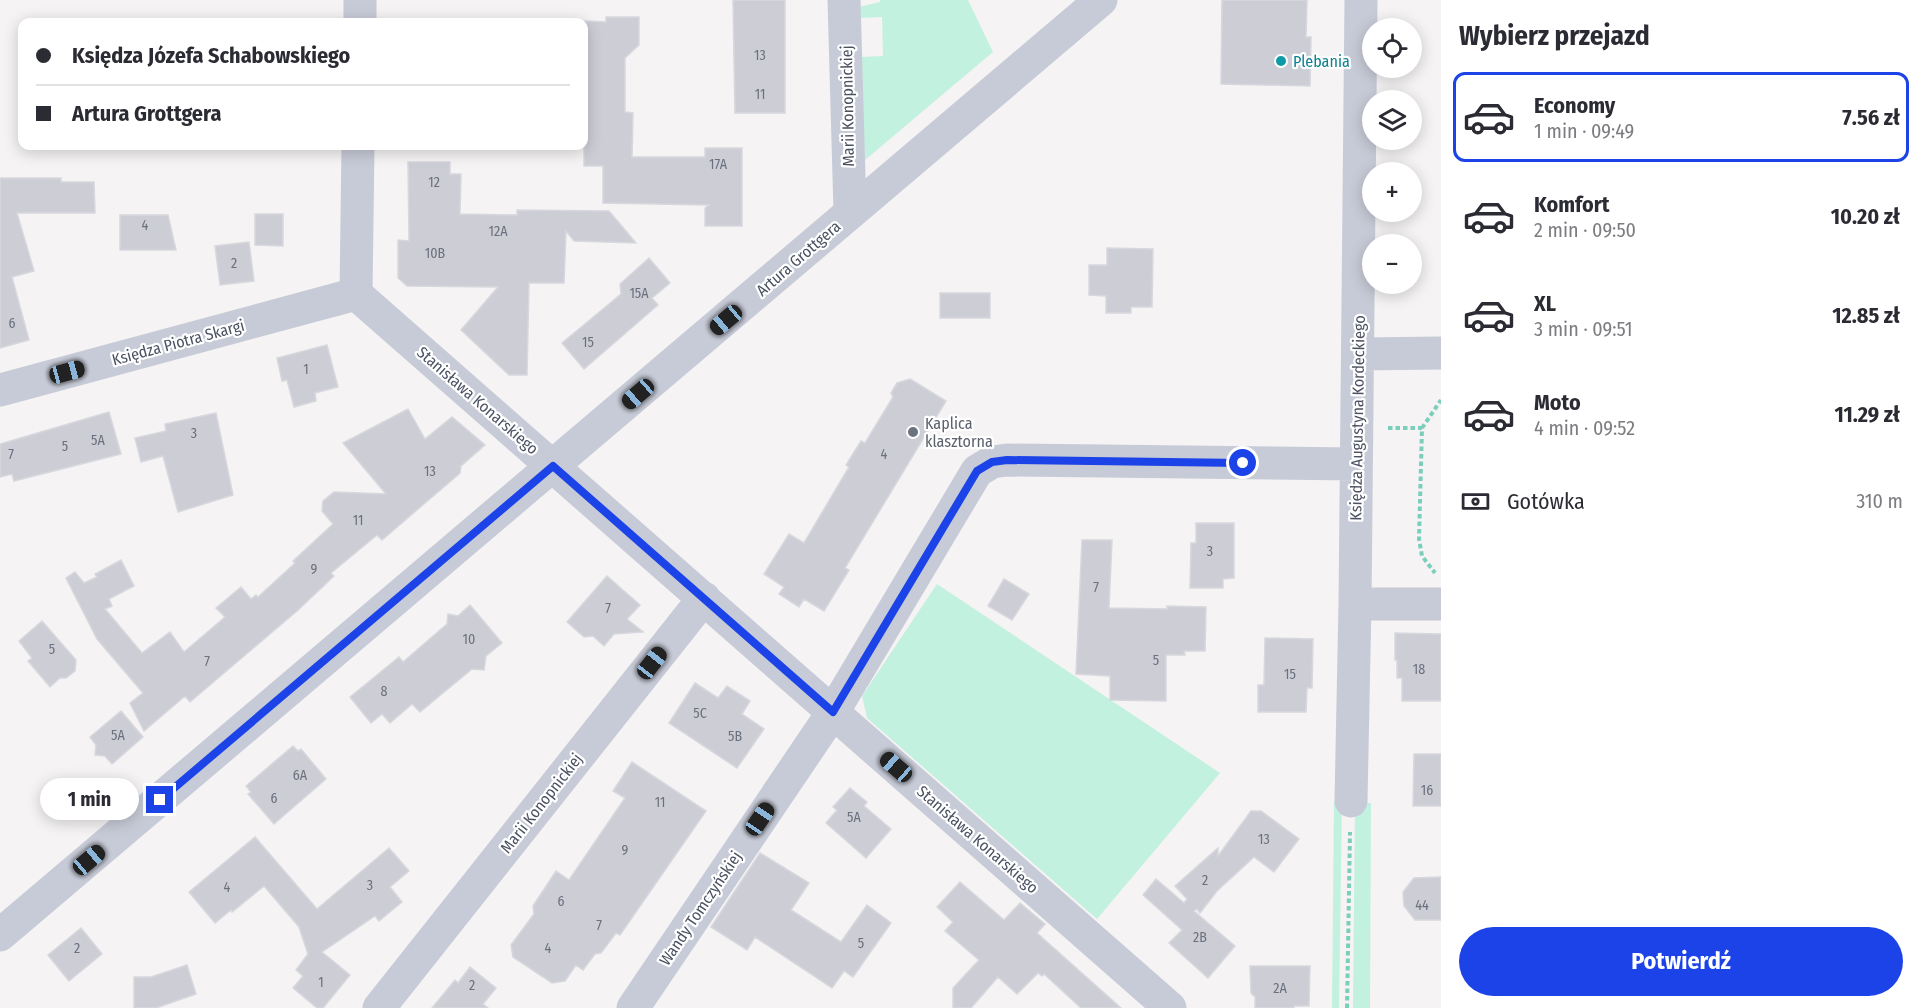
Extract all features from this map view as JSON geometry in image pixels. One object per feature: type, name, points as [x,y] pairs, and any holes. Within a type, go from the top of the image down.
[{"type":"street","points":[[360,0],[360,18]]},
{"type":"street","name":"Marii Konopnickiej","points":[[844,0],[850,212]]},
{"type":"street","name":"Artura Grottgera","points":[[0,935],[1101,0]]},
{"type":"street","name":"Księdza Augustyna Kordeckiego","points":[[1351,801],[1361,0]]},
{"type":"street","points":[[356,294],[358,150]]},
{"type":"street","name":"Księdza Piotra Skargi","points":[[0,390],[356,294]]},
{"type":"street","name":"Stanisława Konarskiego","points":[[356,294],[1170,1008]]},
{"type":"street","points":[[1358,354],[1441,353]]},
{"type":"street","name":"Wandy Tomczyńskiej","points":[[633,1008],[833,712],[977,471],[992,462],[1007,460],[1356,464]]},
{"type":"street","name":"Marii Konopnickiej","points":[[379,1008],[704,598]]},
{"type":"street","points":[[1355,604],[1441,604]]},
{"type":"path","points":[[1441,400],[1422,428],[1419,539],[1422,556],[1441,578]]},
{"type":"path","points":[[1357,427],[1422,428]]},
{"type":"path","points":[[1347,1008],[1350,838]]},
{"type":"green space","points":[[880,0],[968,0],[993,52],[865,160],[860,57],[883,56],[882,17],[860,18],[859,7],[880,2]]},
{"type":"green space","points":[[937,584],[1220,773],[1097,919],[867,718],[862,696]]},
{"type":"green space","points":[[1334,801],[1342,801],[1339,1008],[1332,1008]]},
{"type":"green space","points":[[1355,803],[1371,803],[1370,1008],[1353,1008]]},
{"type":"building","points":[[733,0],[785,0],[785,113],[735,113]]},
{"type":"building","name":"Plebania","points":[[1222,0],[1307,0],[1306,37],[1311,37],[1310,86],[1221,84]]},
{"type":"building","points":[[606,17],[639,17],[639,45],[625,58],[625,112],[633,113],[632,157],[705,157],[705,148],[742,148],[742,226],[705,226],[705,208],[709,205],[603,203],[603,166],[584,166],[584,150],[588,150],[588,21],[606,22]]},
{"type":"building","points":[[408,162],[450,162],[450,174],[461,174],[460,214],[517,215],[517,210],[609,211],[636,243],[574,241],[566,231],[564,283],[529,283],[527,375],[509,375],[461,330],[498,287],[407,286],[398,278],[398,240],[409,241]]},
{"type":"building","points":[[0,178],[61,178],[61,182],[94,182],[95,213],[17,213],[34,271],[12,277],[29,340],[0,348]]},
{"type":"building","points":[[255,214],[283,214],[283,246],[255,245]]},
{"type":"building","points":[[120,215],[168,215],[176,250],[120,250]]},
{"type":"building","points":[[249,242],[254,281],[220,285],[215,246]]},
{"type":"building","points":[[1107,248],[1153,249],[1152,307],[1131,307],[1131,313],[1106,313],[1106,296],[1089,295],[1089,265],[1107,265]]},
{"type":"building","points":[[649,258],[670,283],[652,298],[658,305],[584,369],[562,343],[621,294],[620,284]]},
{"type":"building","points":[[940,293],[990,293],[990,318],[940,318]]},
{"type":"building","points":[[327,345],[338,387],[315,393],[316,401],[294,407],[287,380],[282,381],[277,358]]},
{"type":"building","points":[[910,379],[946,401],[845,568],[849,570],[824,611],[804,599],[799,607],[779,594],[784,587],[764,574],[789,534],[804,543],[849,467],[846,465],[861,441],[865,443],[893,397],[891,393],[897,383]]},
{"type":"building","points":[[408,409],[425,439],[452,417],[485,445],[461,466],[460,473],[382,540],[377,535],[331,573],[334,576],[297,611],[190,702],[185,696],[144,731],[130,703],[143,693],[97,639],[66,578],[75,572],[84,583],[97,577],[95,574],[121,560],[134,586],[109,599],[112,606],[105,609],[142,653],[170,632],[184,652],[225,617],[216,608],[241,587],[251,599],[256,595],[258,597],[333,524],[322,511],[323,501],[334,492],[386,494],[343,443]]},
{"type":"building","points":[[109,412],[121,454],[14,481],[12,474],[0,477],[0,444]]},
{"type":"building","points":[[216,413],[233,495],[178,512],[163,456],[141,462],[135,438],[166,431],[165,424]]},
{"type":"building","points":[[1196,523],[1234,523],[1234,578],[1223,579],[1223,588],[1190,588],[1191,543],[1196,543]]},
{"type":"building","points":[[1082,540],[1112,540],[1109,608],[1206,607],[1205,651],[1184,651],[1185,655],[1166,655],[1166,701],[1110,700],[1110,676],[1076,674]]},
{"type":"building","points":[[607,576],[640,605],[627,619],[643,632],[614,634],[604,646],[593,636],[584,637],[567,622]]},
{"type":"building","points":[[1004,579],[1029,594],[1012,620],[988,606]]},
{"type":"building","points":[[470,605],[502,643],[486,656],[484,670],[472,669],[420,712],[412,704],[390,723],[382,714],[371,723],[350,697],[399,657],[403,662],[447,624],[448,614],[458,616]]},
{"type":"building","points":[[42,621],[76,660],[75,671],[66,678],[60,678],[50,687],[28,661],[32,658],[19,641]]},
{"type":"building","points":[[1395,633],[1441,634],[1441,701],[1402,701],[1402,678],[1397,678],[1397,660],[1395,660]]},
{"type":"building","points":[[1265,638],[1313,639],[1312,688],[1307,688],[1306,712],[1258,712],[1258,685],[1264,685]]},
{"type":"building","points":[[695,683],[718,698],[727,686],[750,701],[742,714],[764,729],[737,768],[669,723]]},
{"type":"building","points":[[121,711],[143,737],[112,764],[105,756],[95,755],[96,745],[90,737]]},
{"type":"building","points":[[293,746],[298,751],[301,749],[326,779],[274,824],[248,794],[251,792],[246,786]]},
{"type":"building","points":[[1414,754],[1441,754],[1441,806],[1413,806]]},
{"type":"building","points":[[632,762],[706,811],[620,935],[616,933],[601,953],[595,954],[583,970],[576,965],[565,981],[552,983],[513,957],[511,945],[534,914],[533,906],[556,871],[569,880],[625,798],[613,791]]},
{"type":"building","points":[[850,788],[867,802],[864,806],[891,829],[866,858],[826,823],[837,810],[833,807]]},
{"type":"building","points":[[1251,811],[1261,811],[1299,839],[1274,872],[1254,857],[1217,891],[1200,913],[1197,909],[1194,911],[1235,946],[1208,978],[1169,943],[1182,930],[1143,895],[1156,879],[1184,903],[1187,899],[1175,886],[1218,848],[1218,856]]},
{"type":"building","points":[[255,837],[317,909],[389,848],[409,871],[390,887],[402,902],[379,921],[375,916],[322,952],[350,975],[323,1008],[317,1008],[293,988],[303,976],[296,970],[308,954],[299,927],[264,886],[215,923],[189,892]]},
{"type":"building","points":[[760,853],[809,883],[791,910],[841,942],[867,905],[891,923],[853,977],[844,971],[832,988],[755,937],[747,950],[711,927]]},
{"type":"building","points":[[1441,877],[1441,920],[1415,920],[1404,906],[1403,892],[1414,878]]},
{"type":"building","points":[[960,882],[1004,920],[1020,903],[1045,924],[1037,933],[1121,1008],[1081,1008],[1044,974],[1042,976],[1038,973],[1017,994],[998,977],[971,1008],[953,1008],[953,988],[979,960],[945,931],[953,922],[937,907]]},
{"type":"building","points":[[81,928],[102,954],[69,981],[48,955]]},
{"type":"building","points":[[187,965],[196,994],[156,1008],[134,1008],[134,977],[151,977]]},
{"type":"building","points":[[1250,966],[1310,966],[1309,1006],[1255,1008],[1255,997],[1251,993]]},
{"type":"building","points":[[470,967],[496,988],[483,1004],[488,1008],[432,1008],[455,980],[458,983]]},
{"type":"place","name":"Plebania","points":[[1281,61]]},
{"type":"place","name":"Kaplica klasztorna","points":[[913,432]]},
{"type":"route","points":[[160,800],[553,466],[833,712],[977,471],[992,462],[1007,460],[1243,463]]}]
